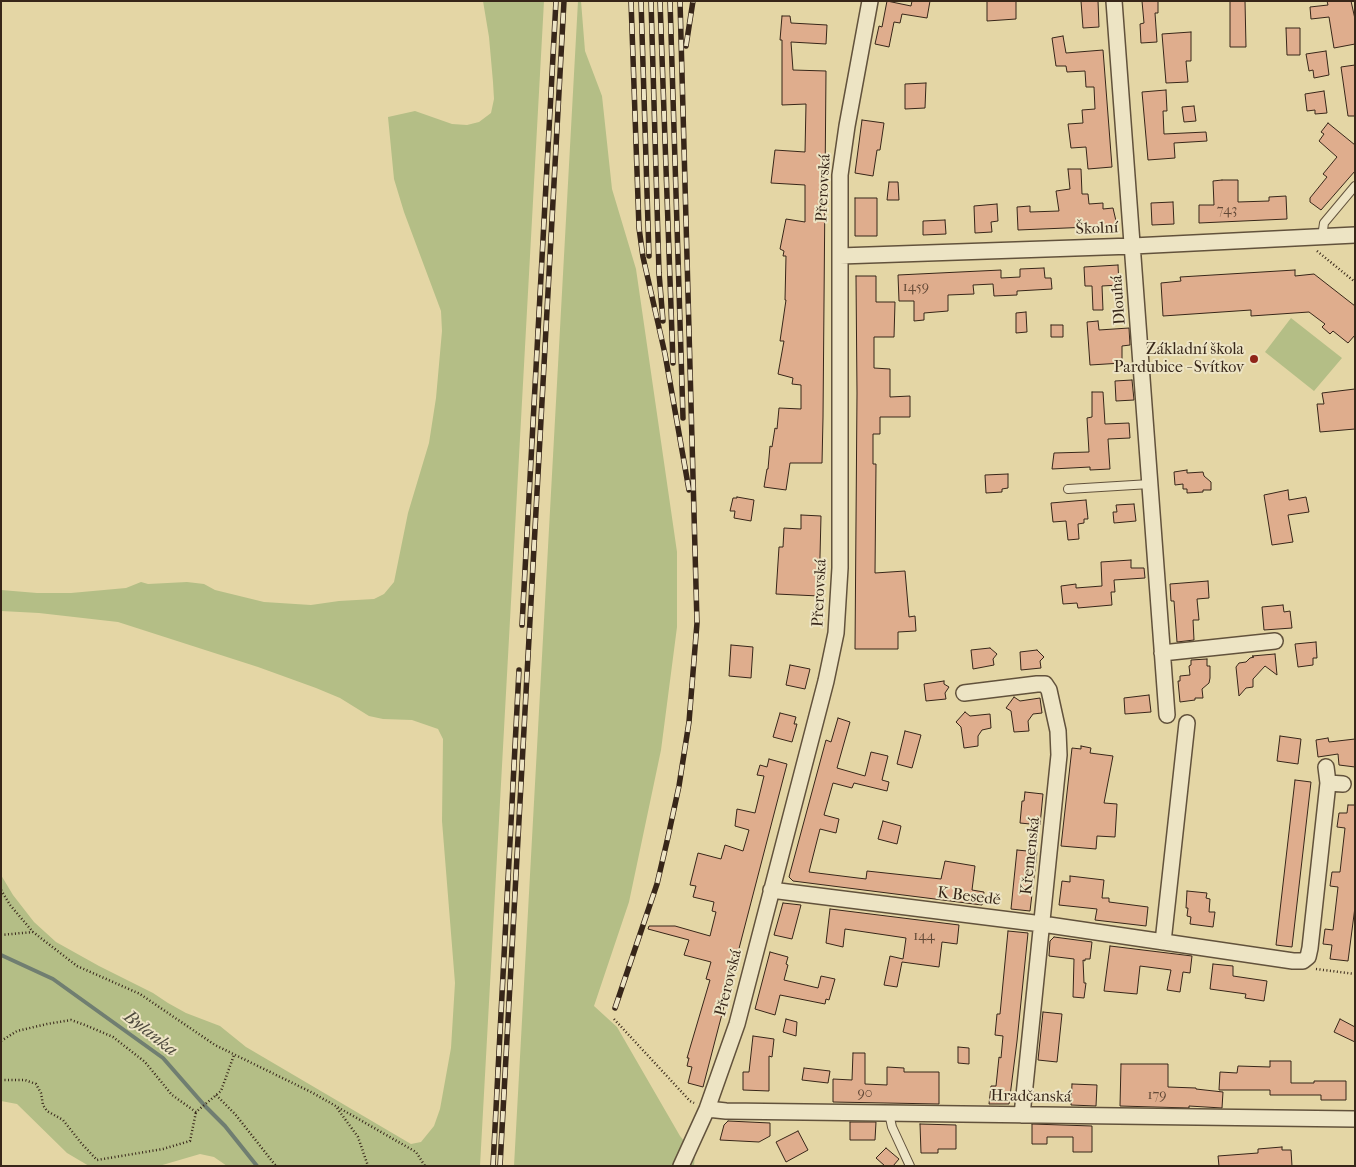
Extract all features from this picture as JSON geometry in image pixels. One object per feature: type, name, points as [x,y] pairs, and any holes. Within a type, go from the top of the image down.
[{"type":"street","name":"Přerovská","points":[[681,1166],[707,1109],[736,1024],[826,681],[838,617],[840,568],[839,193],[843,147],[870,1]]},
{"type":"street","name":"Dlouhá","points":[[1114,1],[1167,715]]},
{"type":"street","name":"Školní","points":[[840,256],[1133,246],[1355,235]]},
{"type":"street","points":[[1162,653],[1253,637],[1275,641]]},
{"type":"street","name":"Křemenská","points":[[964,692],[1045,684],[1049,690],[1058,732],[1059,755],[1022,1115]]},
{"type":"street","points":[[1163,942],[1187,723]]},
{"type":"street","points":[[1306,959],[1310,948],[1332,778]]},
{"type":"street","name":"K Besedě","points":[[771,890],[1042,924],[1293,961],[1306,959]]},
{"type":"street","name":"Hradčanská","points":[[707,1109],[726,1111],[1355,1119]]},
{"type":"lane","points":[[1318,237],[1324,223],[1355,186]]},
{"type":"lane","points":[[1068,489],[1150,484]]},
{"type":"lane","points":[[889,1113],[892,1127],[910,1166]]},
{"type":"path","points":[[1318,237],[1315,250],[1355,282]]},
{"type":"path","points":[[1,890],[10,905],[32,932],[77,966],[140,994],[215,1045],[336,1107],[416,1152],[425,1166]]},
{"type":"path","points":[[1,935],[32,932]]},
{"type":"path","points":[[1306,959],[1315,969],[1355,974]]},
{"type":"path","points":[[614,1019],[690,1101],[707,1109]]},
{"type":"path","points":[[1,1041],[17,1032],[47,1024],[71,1020],[85,1024],[112,1038],[145,1062],[172,1095],[196,1112]]},
{"type":"path","points":[[1,1080],[25,1080],[36,1084],[47,1111],[63,1120],[82,1144],[98,1160],[163,1149],[190,1140],[196,1112],[220,1091],[234,1054]]},
{"type":"path","points":[[216,1094],[235,1114],[276,1166]]},
{"type":"path","points":[[336,1107],[358,1137],[368,1166]]},
{"type":"green space","points":[[483,1],[544,1],[480,1166],[227,1166],[214,1157],[200,1154],[159,1166],[89,1166],[67,1153],[17,1104],[1,1101],[1,875],[13,895],[34,922],[56,942],[153,993],[186,1013],[220,1026],[246,1047],[411,1144],[421,1142],[434,1126],[440,1109],[451,1048],[455,983],[442,821],[443,739],[438,729],[412,720],[383,719],[369,716],[340,698],[316,688],[258,667],[118,622],[39,613],[1,611],[1,590],[71,593],[126,588],[141,582],[148,584],[187,582],[204,584],[215,590],[264,602],[311,605],[374,599],[384,594],[394,582],[408,513],[429,443],[436,398],[442,331],[441,311],[404,212],[394,179],[388,117],[415,111],[452,124],[467,125],[479,122],[491,113],[494,99],[493,82],[489,37]]},
{"type":"green space","points":[[578,1],[581,1],[585,51],[602,96],[612,189],[636,269],[677,552],[677,627],[661,750],[629,902],[594,1006],[617,1027],[680,1136],[695,1154],[694,1166],[514,1166]]},
{"type":"green space","points":[[1291,318],[1342,358],[1314,391],[1265,352]]},
{"type":"building","points":[[887,1],[911,6],[912,1],[930,1],[927,18],[902,14],[900,23],[894,22],[889,47],[875,44],[879,26],[882,27]]},
{"type":"building","points":[[987,1],[1016,1],[1016,19],[987,21]]},
{"type":"building","points":[[1081,1],[1098,1],[1099,27],[1083,28]]},
{"type":"building","points":[[1142,1],[1158,1],[1158,13],[1155,13],[1157,42],[1141,43],[1140,24],[1144,23]]},
{"type":"building","points":[[1230,1],[1245,1],[1246,47],[1230,47]]},
{"type":"building","points":[[1327,1],[1351,1],[1355,19],[1355,44],[1334,48],[1329,17],[1311,19],[1310,7],[1328,5]]},
{"type":"building","points":[[782,16],[790,16],[791,23],[827,25],[826,44],[791,42],[793,70],[826,71],[823,418],[822,463],[790,463],[786,490],[764,487],[770,446],[772,447],[775,428],[777,429],[779,408],[801,409],[801,385],[792,384],[793,378],[778,374],[784,341],[780,341],[786,300],[786,256],[783,256],[784,251],[780,249],[786,219],[805,222],[805,185],[771,183],[775,150],[805,152],[806,104],[782,105],[782,40],[780,40]]},
{"type":"building","points":[[1286,28],[1300,28],[1300,55],[1287,55]]},
{"type":"building","points":[[1191,32],[1191,61],[1186,61],[1188,82],[1166,83],[1162,34]]},
{"type":"building","points":[[1063,36],[1066,53],[1103,50],[1112,167],[1088,169],[1086,147],[1071,148],[1068,124],[1083,123],[1082,110],[1095,109],[1094,87],[1086,87],[1085,71],[1067,72],[1066,66],[1056,66],[1052,38]]},
{"type":"building","points":[[1326,51],[1329,75],[1314,78],[1313,70],[1309,71],[1306,54]]},
{"type":"building","points":[[1355,65],[1355,116],[1348,116],[1341,67]]},
{"type":"building","points":[[926,83],[925,108],[905,109],[905,84]]},
{"type":"building","points":[[1166,90],[1167,111],[1163,111],[1164,134],[1206,132],[1207,141],[1174,143],[1175,158],[1148,160],[1142,92]]},
{"type":"building","points":[[1324,91],[1327,113],[1315,114],[1315,110],[1307,111],[1305,94]]},
{"type":"building","points":[[1194,106],[1196,121],[1184,122],[1182,107]]},
{"type":"building","points":[[862,120],[884,123],[880,150],[877,150],[873,176],[855,173]]},
{"type":"building","points":[[1328,123],[1355,145],[1355,171],[1321,210],[1310,202],[1310,198],[1327,177],[1323,174],[1337,157],[1319,141],[1324,134],[1321,132]]},
{"type":"building","points":[[1068,169],[1081,169],[1082,194],[1088,194],[1089,204],[1103,203],[1103,209],[1113,208],[1116,221],[1114,226],[1018,230],[1017,207],[1030,206],[1030,212],[1059,211],[1056,191],[1070,189]]},
{"type":"building","points":[[1238,180],[1238,202],[1269,201],[1269,197],[1286,196],[1287,219],[1199,223],[1199,205],[1214,205],[1213,181]]},
{"type":"building","points":[[889,182],[898,182],[899,200],[887,200]]},
{"type":"building","points":[[855,198],[877,198],[877,236],[855,236]]},
{"type":"building","points":[[1173,202],[1174,224],[1152,225],[1151,203]]},
{"type":"building","points":[[997,204],[998,221],[991,222],[992,232],[975,233],[974,206]]},
{"type":"building","points":[[945,220],[946,234],[923,235],[923,221]]},
{"type":"building","points":[[1118,265],[1119,285],[1102,286],[1103,310],[1093,310],[1092,286],[1085,286],[1084,267]]},
{"type":"building","points":[[1044,268],[1045,278],[1051,278],[1052,289],[1017,291],[1017,295],[994,296],[993,284],[973,285],[974,294],[948,295],[948,311],[924,313],[924,320],[914,321],[914,301],[899,301],[898,275],[1001,270],[1001,278],[1020,277],[1020,269]]},
{"type":"building","points":[[1295,270],[1295,276],[1314,274],[1355,306],[1355,335],[1348,343],[1333,331],[1330,334],[1322,327],[1325,324],[1309,312],[1251,316],[1251,310],[1163,316],[1161,283],[1181,281],[1180,277]]},
{"type":"building","points":[[856,276],[876,276],[876,302],[895,302],[894,337],[874,337],[874,368],[890,369],[890,397],[910,396],[910,417],[880,417],[880,434],[873,434],[873,464],[876,464],[875,573],[905,571],[909,617],[915,616],[916,631],[898,632],[898,649],[855,649]]},
{"type":"building","points":[[1026,312],[1027,332],[1016,333],[1016,313]]},
{"type":"building","points":[[1098,321],[1099,330],[1129,328],[1130,345],[1122,346],[1122,363],[1090,365],[1087,322]]},
{"type":"building","points":[[1051,325],[1063,325],[1063,337],[1051,337]]},
{"type":"building","points":[[1132,380],[1134,400],[1116,401],[1115,381]]},
{"type":"building","points":[[1355,389],[1355,429],[1320,432],[1317,404],[1324,404],[1322,393]]},
{"type":"building","points":[[1092,392],[1103,392],[1105,424],[1129,423],[1130,438],[1108,439],[1110,469],[1090,470],[1090,467],[1052,469],[1054,453],[1089,452],[1087,418],[1092,417]]},
{"type":"building","points":[[1187,470],[1187,473],[1203,472],[1204,476],[1211,482],[1211,490],[1187,493],[1187,489],[1183,489],[1183,484],[1175,485],[1174,472]]},
{"type":"building","points":[[1008,474],[1008,488],[1002,489],[1002,492],[986,493],[985,475]]},
{"type":"building","points":[[1288,490],[1289,500],[1306,497],[1309,512],[1288,515],[1293,542],[1272,545],[1264,495]]},
{"type":"building","points":[[733,498],[754,500],[751,521],[734,518],[735,511],[730,511]]},
{"type":"building","points":[[1086,500],[1088,519],[1084,519],[1084,523],[1078,524],[1079,539],[1068,540],[1066,521],[1053,522],[1051,503]]},
{"type":"building","points":[[1134,504],[1136,521],[1114,523],[1113,512],[1117,512],[1116,505]]},
{"type":"building","points":[[801,515],[821,516],[819,596],[776,594],[779,547],[783,547],[784,528],[801,529]]},
{"type":"building","points":[[1131,560],[1131,568],[1144,568],[1145,578],[1114,580],[1115,592],[1111,592],[1112,605],[1078,608],[1077,603],[1063,604],[1061,586],[1076,584],[1076,588],[1102,586],[1101,562]]},
{"type":"building","points":[[1208,581],[1209,598],[1197,599],[1199,620],[1193,620],[1194,640],[1177,642],[1174,601],[1171,601],[1170,584]]},
{"type":"building","points":[[1283,605],[1284,612],[1290,611],[1292,628],[1264,630],[1262,607]]},
{"type":"building","points":[[1316,642],[1317,658],[1313,658],[1313,665],[1298,667],[1295,644]]},
{"type":"building","points":[[731,645],[753,647],[751,678],[729,676]]},
{"type":"building","points":[[990,648],[997,654],[993,659],[994,665],[973,669],[971,650]]},
{"type":"building","points":[[1037,650],[1044,657],[1040,661],[1041,668],[1021,670],[1020,652]]},
{"type":"building","points":[[1275,654],[1277,675],[1265,666],[1253,679],[1253,687],[1246,688],[1239,696],[1236,667],[1239,663],[1246,662],[1254,657],[1252,656]]},
{"type":"building","points":[[1207,659],[1207,666],[1210,666],[1210,678],[1209,683],[1202,689],[1203,698],[1180,702],[1178,681],[1180,681],[1180,676],[1190,675],[1189,666],[1191,665],[1191,660]]},
{"type":"building","points":[[790,665],[810,669],[805,689],[786,685]]},
{"type":"building","points":[[944,681],[944,684],[949,687],[945,693],[946,699],[926,701],[924,684]]},
{"type":"building","points":[[1149,695],[1151,712],[1125,714],[1124,698]]},
{"type":"building","points":[[1014,697],[1020,701],[1040,698],[1042,713],[1033,714],[1028,721],[1029,731],[1014,732],[1011,711],[1006,708]]},
{"type":"building","points":[[965,712],[970,716],[990,714],[991,728],[982,730],[978,736],[978,746],[964,748],[961,727],[956,722]]},
{"type":"building","points":[[780,713],[796,717],[794,724],[797,724],[792,742],[773,737]]},
{"type":"building","points":[[838,718],[850,722],[837,768],[865,776],[871,752],[888,756],[882,780],[889,782],[887,791],[854,783],[852,788],[833,783],[824,815],[839,819],[836,833],[820,829],[809,872],[866,879],[867,871],[941,879],[945,861],[975,866],[972,890],[984,892],[982,905],[793,881],[789,877],[826,740],[831,742]]},
{"type":"building","points":[[905,731],[921,735],[912,768],[897,764]]},
{"type":"building","points":[[1280,736],[1301,739],[1298,764],[1277,761]]},
{"type":"building","points":[[1328,738],[1329,742],[1355,739],[1355,767],[1339,765],[1338,754],[1318,757],[1316,740]]},
{"type":"building","points":[[1081,746],[1091,748],[1090,753],[1113,756],[1104,803],[1117,804],[1115,837],[1097,836],[1096,849],[1061,846],[1072,748],[1081,749]]},
{"type":"building","points":[[769,759],[787,764],[703,1087],[688,1083],[692,1067],[687,1066],[689,1058],[687,1058],[710,980],[706,979],[711,962],[684,955],[689,940],[648,929],[649,926],[675,926],[710,936],[716,912],[712,911],[714,902],[693,897],[696,886],[690,885],[698,853],[721,859],[725,845],[743,851],[749,830],[735,826],[737,809],[755,813],[764,776],[757,775],[760,765],[767,767]]},
{"type":"building","points":[[1295,780],[1311,782],[1292,947],[1276,945]]},
{"type":"building","points":[[1025,792],[1043,794],[1040,825],[1020,823],[1022,801],[1024,801]]},
{"type":"building","points":[[1348,805],[1355,805],[1355,907],[1348,961],[1330,959],[1332,945],[1323,944],[1325,929],[1333,930],[1338,887],[1330,886],[1332,872],[1340,872],[1345,828],[1337,827],[1339,813],[1347,813]]},
{"type":"building","points":[[883,821],[901,826],[897,844],[878,839]]},
{"type":"building","points":[[1017,850],[1037,852],[1030,911],[1011,909]]},
{"type":"building","points":[[1070,876],[1104,880],[1102,898],[1109,898],[1109,902],[1148,907],[1146,926],[1095,920],[1097,909],[1059,905],[1062,881],[1070,882]]},
{"type":"building","points":[[1187,891],[1207,893],[1206,898],[1210,899],[1209,912],[1215,912],[1213,927],[1190,924],[1191,917],[1187,916],[1188,908],[1186,908]]},
{"type":"building","points":[[783,903],[801,905],[792,939],[774,935]]},
{"type":"building","points":[[830,909],[959,925],[957,944],[942,942],[939,967],[902,962],[897,987],[884,985],[890,956],[903,959],[906,938],[845,929],[843,947],[826,943]]},
{"type":"building","points":[[1008,931],[1028,933],[1017,1041],[1009,1104],[989,1104],[991,1086],[996,1086],[999,1057],[1001,1058],[1003,1036],[995,1035],[997,1014],[1000,1014]]},
{"type":"building","points":[[1054,937],[1092,942],[1090,959],[1083,960],[1084,983],[1086,983],[1084,998],[1073,997],[1074,959],[1049,956],[1050,941]]},
{"type":"building","points":[[1110,946],[1192,956],[1190,973],[1183,972],[1180,992],[1167,990],[1171,970],[1140,966],[1137,994],[1104,991]]},
{"type":"building","points":[[770,952],[788,957],[784,980],[818,988],[821,976],[835,979],[829,1000],[826,999],[825,1004],[780,995],[775,1015],[755,1009]]},
{"type":"building","points":[[1213,964],[1233,966],[1233,976],[1267,981],[1264,1001],[1245,998],[1246,994],[1210,989]]},
{"type":"building","points":[[1043,1012],[1062,1014],[1057,1062],[1038,1060]]},
{"type":"building","points":[[786,1019],[797,1022],[796,1036],[783,1032]]},
{"type":"building","points":[[1340,1019],[1355,1027],[1355,1042],[1334,1032]]},
{"type":"building","points":[[753,1036],[774,1039],[772,1057],[769,1056],[769,1091],[743,1090],[743,1072],[749,1072]]},
{"type":"building","points":[[958,1047],[969,1048],[969,1064],[958,1063]]},
{"type":"building","points":[[853,1053],[865,1053],[865,1084],[887,1085],[887,1067],[904,1068],[904,1072],[939,1072],[939,1104],[833,1102],[833,1079],[852,1080]]},
{"type":"building","points":[[1270,1061],[1291,1061],[1291,1083],[1346,1081],[1346,1100],[1321,1100],[1321,1095],[1270,1095],[1270,1090],[1219,1090],[1220,1072],[1237,1073],[1238,1066],[1270,1067]]},
{"type":"building","points":[[1121,1064],[1168,1064],[1168,1087],[1196,1088],[1223,1092],[1222,1108],[1120,1106]]},
{"type":"building","points":[[804,1068],[830,1071],[828,1083],[802,1080]]},
{"type":"building","points":[[1072,1084],[1097,1085],[1096,1106],[1071,1105]]},
{"type":"building","points":[[728,1121],[770,1123],[770,1136],[759,1142],[720,1140],[724,1125]]},
{"type":"building","points":[[850,1122],[876,1122],[875,1140],[850,1140]]},
{"type":"building","points":[[920,1124],[956,1125],[956,1149],[938,1149],[938,1153],[921,1153]]},
{"type":"building","points":[[1032,1124],[1092,1126],[1092,1152],[1073,1152],[1073,1137],[1047,1137],[1047,1144],[1032,1144]]},
{"type":"building","points":[[798,1131],[808,1150],[786,1162],[776,1142]]},
{"type":"building","points":[[1282,1147],[1282,1150],[1291,1150],[1292,1166],[1219,1166],[1218,1156],[1258,1153],[1258,1149]]},
{"type":"building","points":[[886,1148],[899,1159],[893,1166],[885,1166],[876,1158]]},
{"type":"waterway","name":"Bylanka","points":[[1,955],[53,979],[163,1058],[225,1126],[257,1166]]},
{"type":"railway","points":[[522,625],[556,1]]},
{"type":"railway","points":[[500,1166],[564,1]]},
{"type":"railway","points":[[631,1],[639,228],[643,257],[665,354],[689,490]]},
{"type":"railway","points":[[641,1],[649,256]]},
{"type":"railway","points":[[651,1],[659,273],[663,321]]},
{"type":"railway","points":[[660,1],[673,363]]},
{"type":"railway","points":[[670,1],[683,418]]},
{"type":"railway","points":[[615,1008],[657,884],[679,786],[689,722],[697,623],[680,1]]},
{"type":"railway","points":[[686,46],[693,1]]},
{"type":"railway","points":[[493,1166],[519,670]]},
{"type":"place","name":"Základní škola Pardubice - Svítkov","points":[[1254,359]]}]
